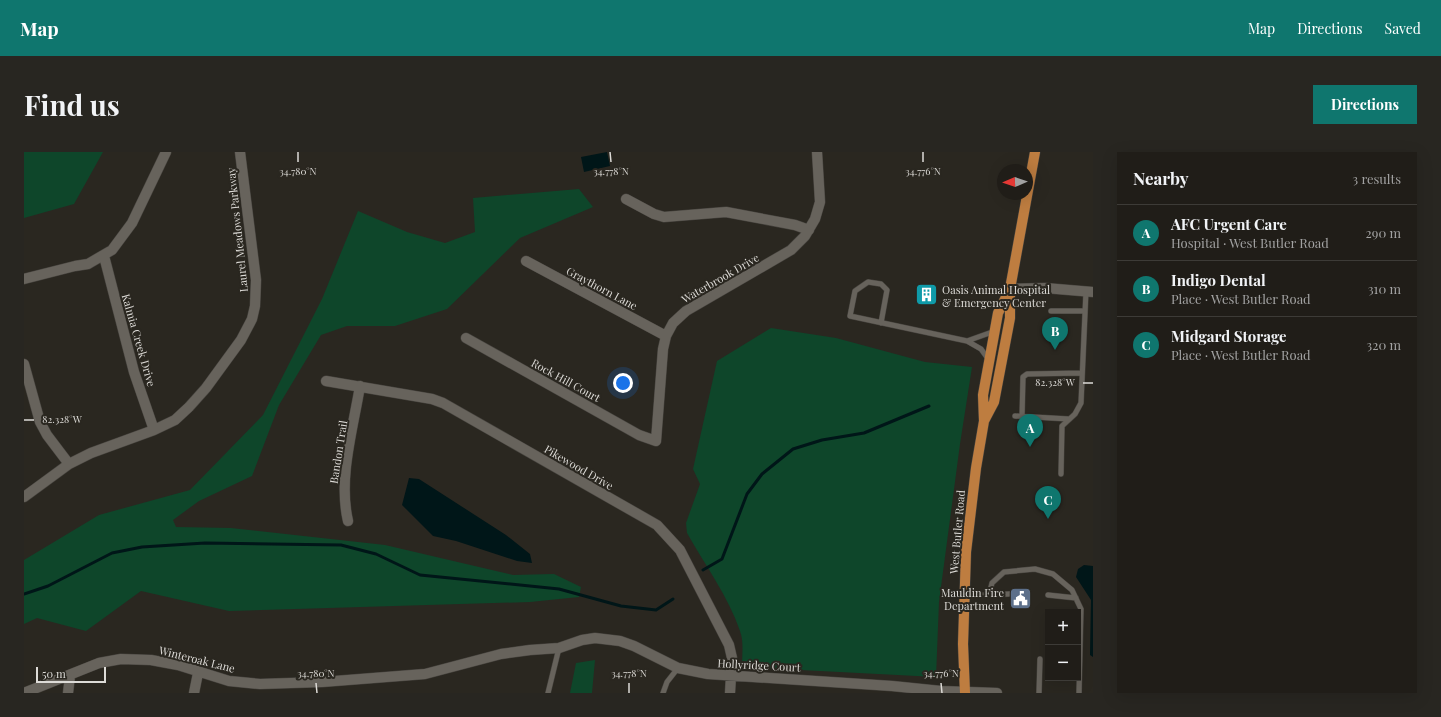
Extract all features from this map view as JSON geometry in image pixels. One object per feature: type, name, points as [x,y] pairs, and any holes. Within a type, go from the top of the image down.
[{"type":"main road","name":"West Butler Road","points":[[984,421],[994,402],[1010,318],[1010,288],[1035,152]]},
{"type":"main road","name":"West Butler Road","points":[[965,693],[963,644],[964,596],[970,510],[984,421],[983,395],[989,361],[998,313],[1010,288]]},
{"type":"street","points":[[24,279],[74,266],[88,264],[104,256],[120,242],[129,229],[166,152]]},
{"type":"street","name":"Laurel Meadows Parkway","points":[[24,497],[69,464],[91,453],[154,430],[175,420],[190,407],[241,340],[252,319],[255,306],[256,280],[240,152]]},
{"type":"street","name":"Waterbrook Drive","points":[[656,441],[663,349],[666,336],[680,316],[791,250],[809,230],[815,219],[820,202],[817,152]]},
{"type":"street","points":[[626,199],[654,214],[664,217],[726,212],[795,225],[809,230]]},
{"type":"street","name":"Kalmia Creek Drive","points":[[104,256],[134,372],[154,430]]},
{"type":"street","name":"Graythorn Lane","points":[[526,261],[666,336]]},
{"type":"street","points":[[1010,288],[1089,291]]},
{"type":"street","name":"Rock Hill Court","points":[[466,338],[639,435],[656,441]]},
{"type":"street","points":[[24,364],[40,422],[47,435],[69,464]]},
{"type":"street","name":"Pikewood Drive","points":[[326,381],[432,399],[443,403],[658,525],[680,550],[729,644],[732,658],[730,693]]},
{"type":"street","name":"Bandon Trail","points":[[348,521],[344,505],[344,483],[360,386]]},
{"type":"street","name":"Hollyridge Court","points":[[559,648],[582,640],[608,639],[634,646],[678,668],[708,674],[808,680],[965,693],[997,693]]},
{"type":"street","name":"Winteroak Lane","points":[[24,693],[70,676],[99,663],[121,659],[178,665],[198,673],[229,681],[260,684],[322,682],[425,674],[501,654],[559,648]]},
{"type":"street","points":[[194,693],[198,673]]},
{"type":"street","points":[[68,693],[70,676]]},
{"type":"lane","points":[[881,323],[887,290],[881,284],[868,282],[855,291],[850,316],[881,323],[967,341],[981,349],[989,361]]},
{"type":"lane","points":[[1061,474],[1062,426],[1081,403],[1085,311],[1089,291]]},
{"type":"lane","points":[[1051,311],[1085,311]]},
{"type":"lane","points":[[967,341],[995,331]]},
{"type":"lane","points":[[1022,417],[1023,377],[1027,374],[1082,373]]},
{"type":"lane","points":[[1015,416],[1069,419]]},
{"type":"lane","points":[[989,595],[992,583],[1004,572],[1036,570],[1053,574],[1072,590],[1081,608],[1079,693]]},
{"type":"lane","points":[[964,596],[1010,594]]},
{"type":"lane","points":[[1048,596],[1076,598]]},
{"type":"lane","points":[[548,693],[559,648]]},
{"type":"lane","points":[[1039,693],[1040,659]]},
{"type":"lane","points":[[663,693],[667,682],[678,668]]},
{"type":"green space","points":[[24,152],[103,152],[74,204],[24,218]]},
{"type":"green space","points":[[579,189],[593,207],[520,238],[447,309],[395,326],[347,326],[321,335],[279,405],[252,476],[199,501],[173,520],[176,527],[231,528],[385,545],[513,575],[554,574],[581,587],[579,597],[530,602],[229,611],[141,591],[86,631],[37,618],[24,624],[24,560],[99,515],[190,490],[263,415],[322,299],[358,211],[407,232],[445,243],[475,232],[473,198]]},
{"type":"green space","points":[[771,328],[836,338],[925,362],[972,367],[939,602],[936,677],[742,667],[742,640],[735,618],[723,593],[687,533],[686,523],[700,484],[693,469],[717,361]]},
{"type":"green space","points":[[595,660],[592,693],[570,693],[576,663]]},
{"type":"shaded area","points":[[607,152],[610,166],[584,172],[581,157]]},
{"type":"shaded area","points":[[409,478],[419,479],[506,535],[530,554],[532,563],[517,561],[456,541],[433,536],[402,505]]},
{"type":"shaded area","points":[[1084,565],[1093,566],[1093,657],[1090,655],[1091,600],[1076,577],[1078,569]]},
{"type":"waterway","points":[[703,570],[722,559],[747,494],[762,474],[793,449],[822,440],[864,433],[929,406]]},
{"type":"waterway","points":[[24,594],[48,586],[112,553],[142,547],[205,543],[341,545],[376,554],[420,575],[559,589],[621,606],[656,610],[673,599]]},
{"type":"place","name":"Oasis Animal Hospital & Emergency Center","points":[[927,295]]},
{"type":"place","name":"Indigo Dental","points":[[1055,350]]},
{"type":"place","name":"AFC Urgent Care","points":[[1030,447]]},
{"type":"place","name":"Midgard Storage","points":[[1048,519]]},
{"type":"place","name":"Mauldin Fire Department","points":[[1020,598]]}]
